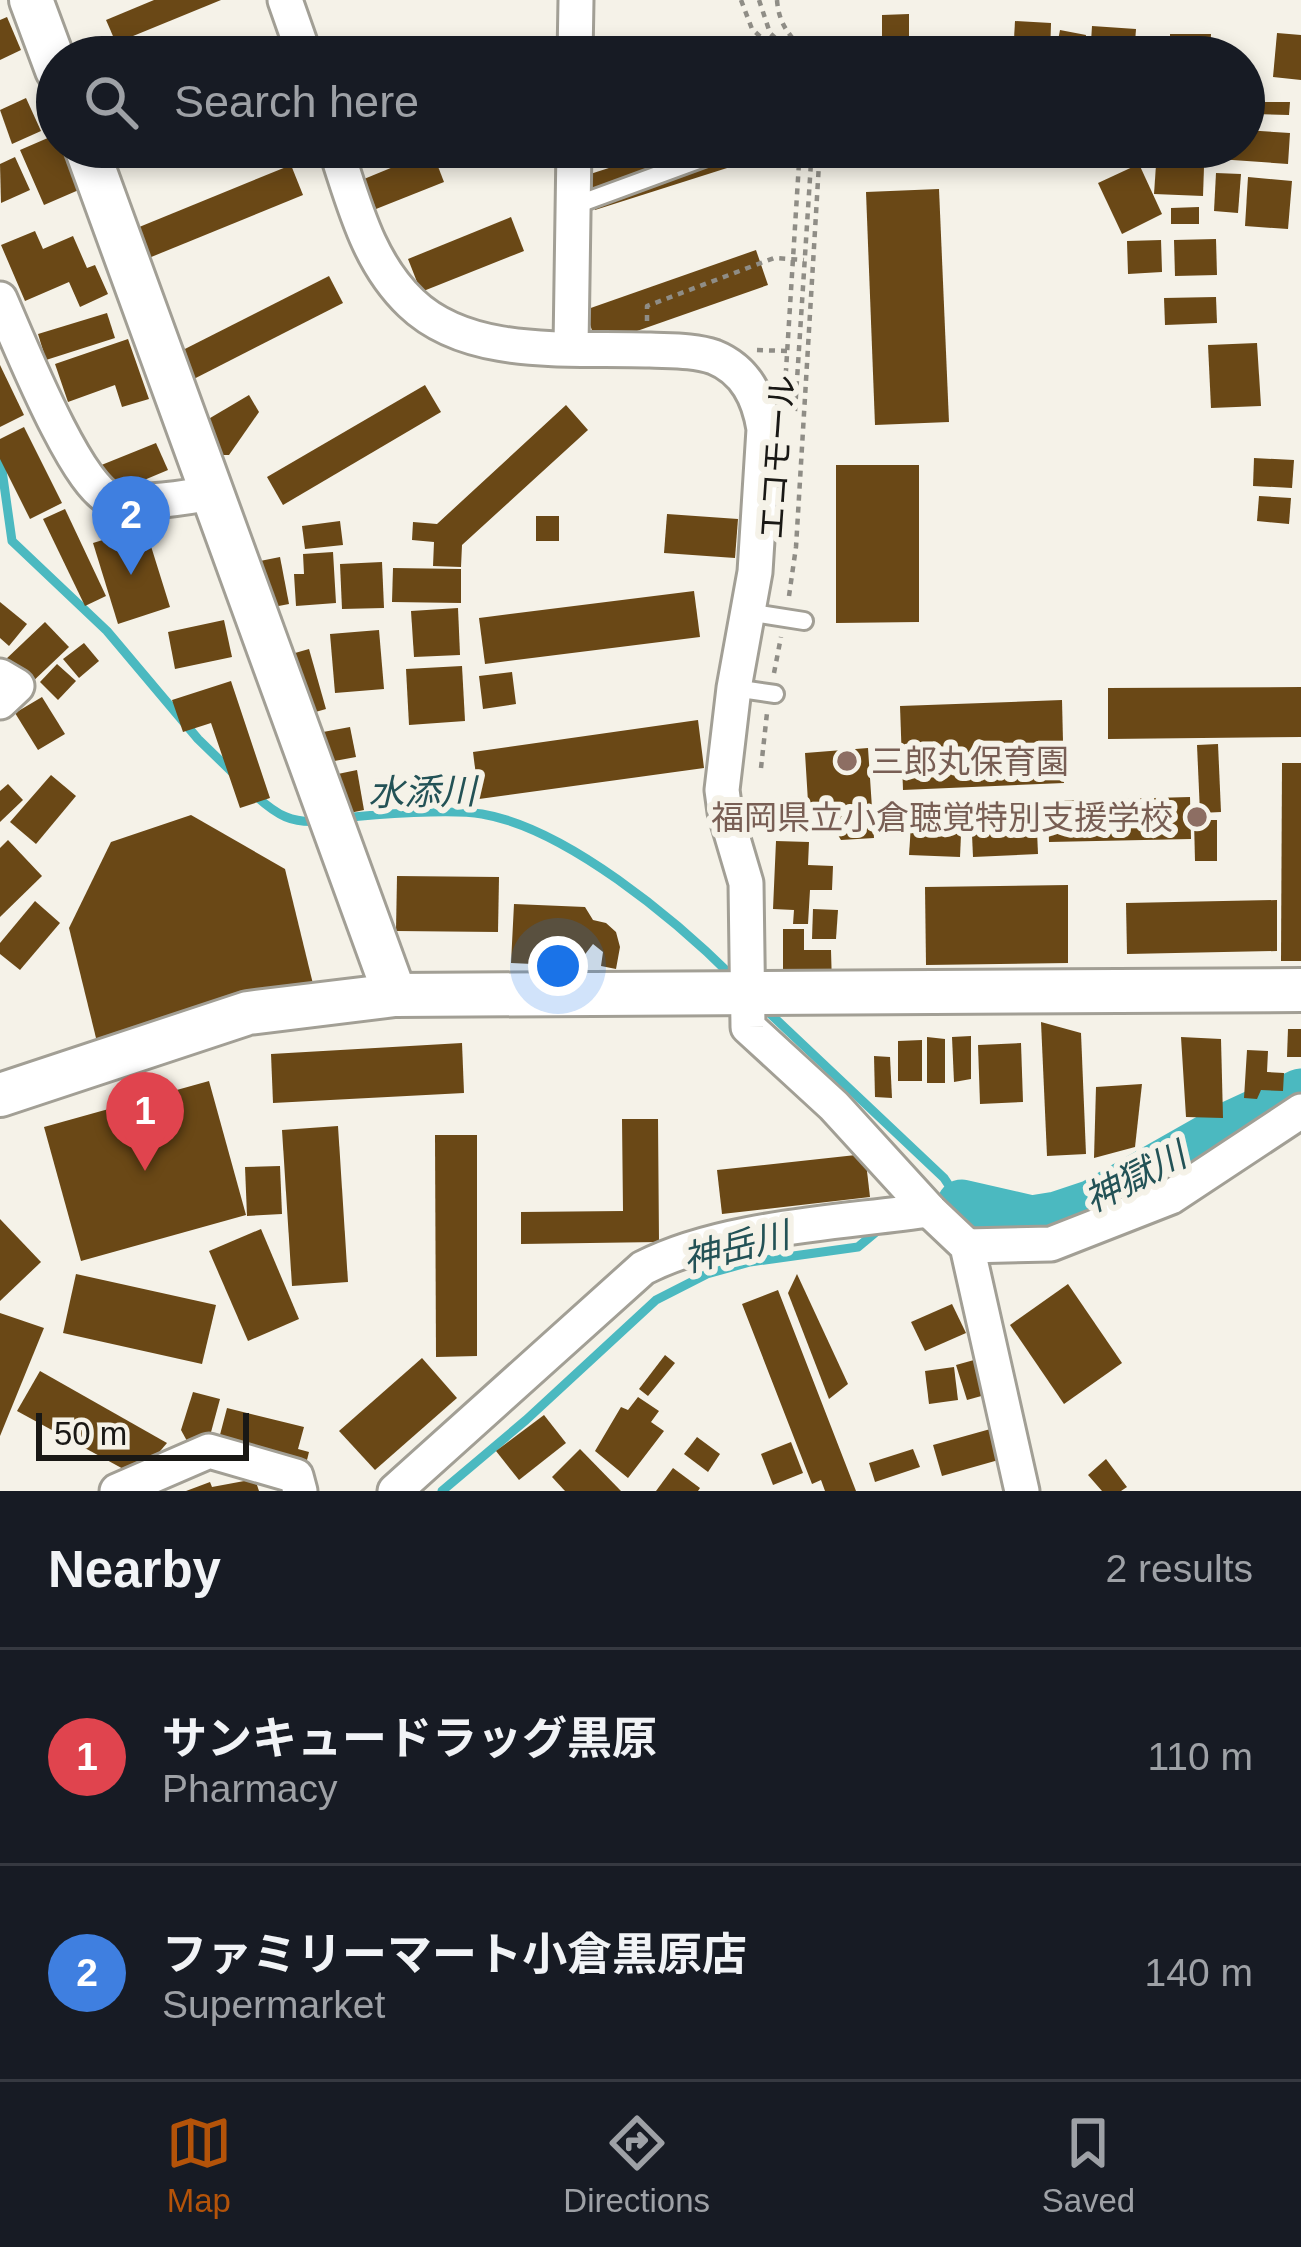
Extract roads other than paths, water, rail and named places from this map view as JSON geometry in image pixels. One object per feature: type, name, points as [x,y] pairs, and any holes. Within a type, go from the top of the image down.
[{"type":"street","points":[[31,0],[44,36]]},
{"type":"street","points":[[285,0],[298,36]]},
{"type":"street","points":[[575,0],[575,36]]},
{"type":"street","points":[[94,168],[395,995]]},
{"type":"street","points":[[342,168],[370,249],[413,306],[481,341],[714,357],[750,386],[764,429],[755,572],[722,790],[746,883],[753,1034],[834,1106],[944,1225],[1022,1491]]},
{"type":"street","points":[[571,347],[574,168]]},
{"type":"street","points":[[0,299],[57,426],[93,490],[110,499],[187,498],[214,492]]},
{"type":"street","points":[[0,676],[17,686],[0,702]]},
{"type":"street","points":[[0,1095],[248,1013],[395,995],[1301,990]]},
{"type":"street","points":[[395,1491],[643,1268],[675,1252],[713,1241],[944,1225],[1051,1244],[1171,1197],[1301,1111]]},
{"type":"street","points":[[116,1491],[209,1451],[296,1476],[301,1491]]},
{"type":"lane","points":[[573,206],[677,168]]},
{"type":"lane","points":[[747,612],[804,621]]},
{"type":"lane","points":[[734,688],[773,694]]},
{"type":"waterway","name":"水添川","points":[[0,456],[12,541],[107,631],[232,772]]},
{"type":"waterway","name":"水添川","points":[[256,796],[286,817],[321,821]]},
{"type":"waterway","name":"水添川","points":[[343,818],[452,812],[515,823],[549,837],[618,880],[735,979]]},
{"type":"waterway","name":"水添川","points":[[764,1008],[944,1178],[962,1205],[945,1216]]},
{"type":"waterway","name":"神獄川","points":[[962,1205],[1032,1221],[1057,1217],[1093,1205],[1234,1125],[1301,1094]]},
{"type":"waterway","name":"神岳川","points":[[442,1491],[656,1300],[707,1274],[750,1262],[858,1247],[882,1227]]},
{"type":"place","name":"ファミリーマート小倉黒原店","points":[[131,575]]},
{"type":"place","name":"三郎丸保育園","points":[[847,761]]},
{"type":"place","name":"福岡県立小倉聴覚特別支援学校","points":[[1197,817]]},
{"type":"place","name":"サンキュードラッグ黒原","points":[[145,1171]]}]
